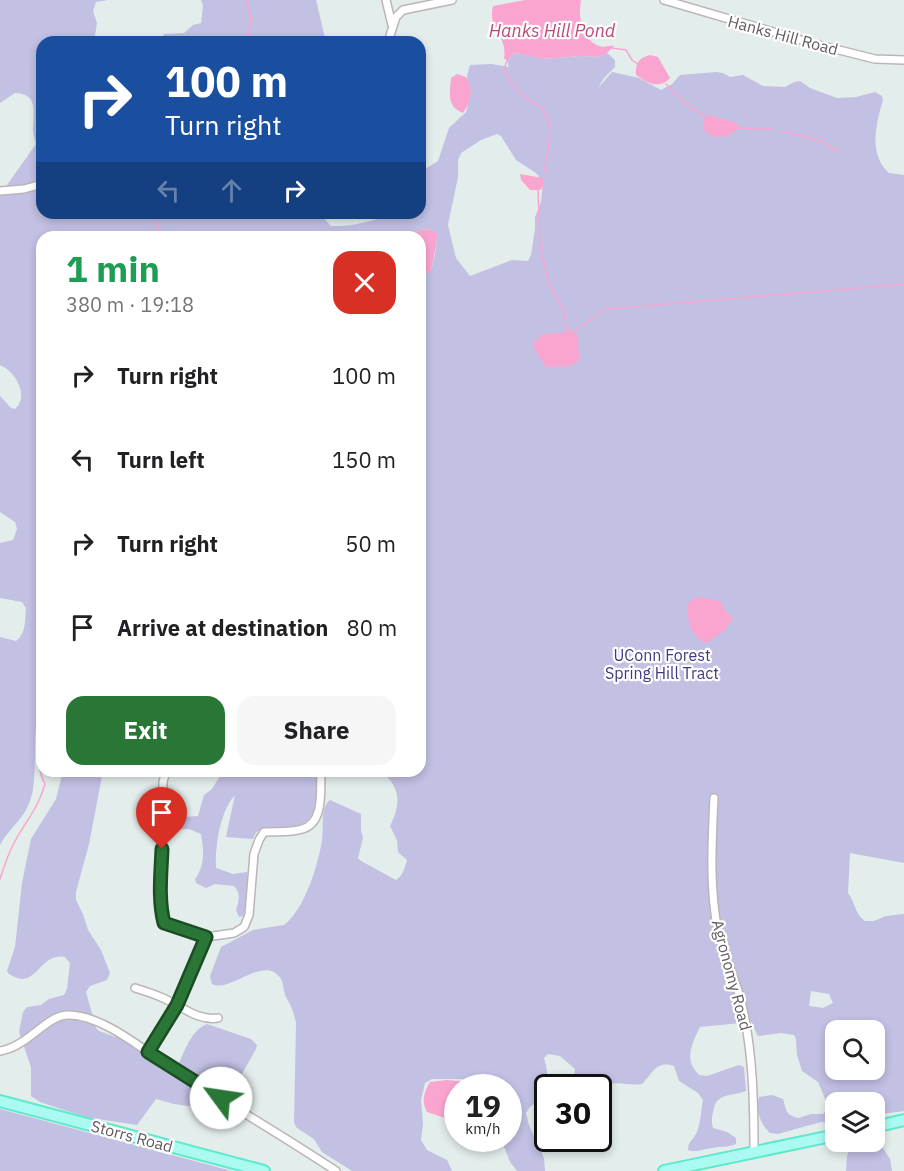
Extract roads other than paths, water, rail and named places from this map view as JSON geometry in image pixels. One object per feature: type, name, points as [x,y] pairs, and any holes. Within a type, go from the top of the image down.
[{"type":"main road","name":"Storrs Road","points":[[0,1101],[264,1171]]},
{"type":"main road","points":[[885,1124],[904,1120]]},
{"type":"main road","points":[[664,1171],[825,1137]]},
{"type":"street","points":[[387,2],[398,10],[403,10],[452,0]]},
{"type":"street","name":"Hanks Hill Road","points":[[664,0],[811,43],[875,59],[904,60]]},
{"type":"street","points":[[387,2],[392,25]]},
{"type":"street","points":[[389,36],[396,17],[403,10]]},
{"type":"street","points":[[0,191],[36,186]]},
{"type":"street","points":[[165,777],[161,912],[164,923],[206,937],[234,933],[244,927],[249,915],[254,854],[259,840],[264,832],[303,829],[313,823],[319,812],[321,777]]},
{"type":"street","name":"Agronomy Road","points":[[714,798],[714,905],[718,932],[740,998],[748,1032],[754,1109],[754,1152]]},
{"type":"street","points":[[148,1052],[177,1005],[206,937]]},
{"type":"street","points":[[135,988],[207,1020],[218,1018]]},
{"type":"street","points":[[0,1051],[17,1046],[47,1023],[66,1015],[89,1020],[136,1042],[148,1052],[336,1171]]},
{"type":"water","name":"Hanks Hill Pond","points":[[525,0],[581,0],[582,27],[588,38],[599,46],[614,46],[606,54],[598,57],[543,59],[515,53],[507,60],[504,59],[503,44],[493,21],[493,6]]},
{"type":"water","points":[[650,55],[658,57],[670,78],[662,84],[653,84],[636,75],[638,62]]},
{"type":"water","points":[[457,74],[466,77],[471,90],[470,100],[463,113],[454,107],[450,98],[451,78]]},
{"type":"water","points":[[709,115],[734,122],[739,126],[738,129],[727,136],[713,137],[703,129],[703,122]]},
{"type":"water","points":[[520,174],[543,178],[543,187],[540,190],[530,190],[521,180]]},
{"type":"water","points":[[431,229],[437,234],[430,273],[426,273],[426,231],[418,231]]},
{"type":"water","points":[[571,332],[578,335],[579,361],[569,366],[546,367],[533,346],[534,342],[544,334]]},
{"type":"water","points":[[700,597],[720,601],[726,612],[733,618],[725,630],[706,643],[693,632],[688,615],[688,604]]},
{"type":"water","points":[[444,1080],[444,1118],[427,1112],[425,1108],[424,1097],[430,1082]]},
{"type":"waterway","points":[[246,0],[251,20],[248,36]]},
{"type":"waterway","points":[[612,48],[626,50],[632,60],[638,64]]},
{"type":"waterway","points":[[508,57],[504,70],[510,82],[527,99],[542,109],[547,117],[550,132],[544,172]]},
{"type":"waterway","points":[[666,84],[688,106],[708,118]]},
{"type":"waterway","points":[[737,128],[772,129]]},
{"type":"waterway","points":[[781,131],[819,140],[834,149],[841,149]]},
{"type":"waterway","points":[[538,188],[540,245],[549,285],[563,308],[567,331]]},
{"type":"waterway","points":[[155,219],[160,231]]},
{"type":"waterway","points":[[567,331],[574,331],[606,309],[904,284]]},
{"type":"waterway","points":[[0,879],[12,847],[42,793],[45,784],[42,777]]},
{"type":"park label","name":"UConn Forest Spring Hill Tract","points":[[662,664]]}]
